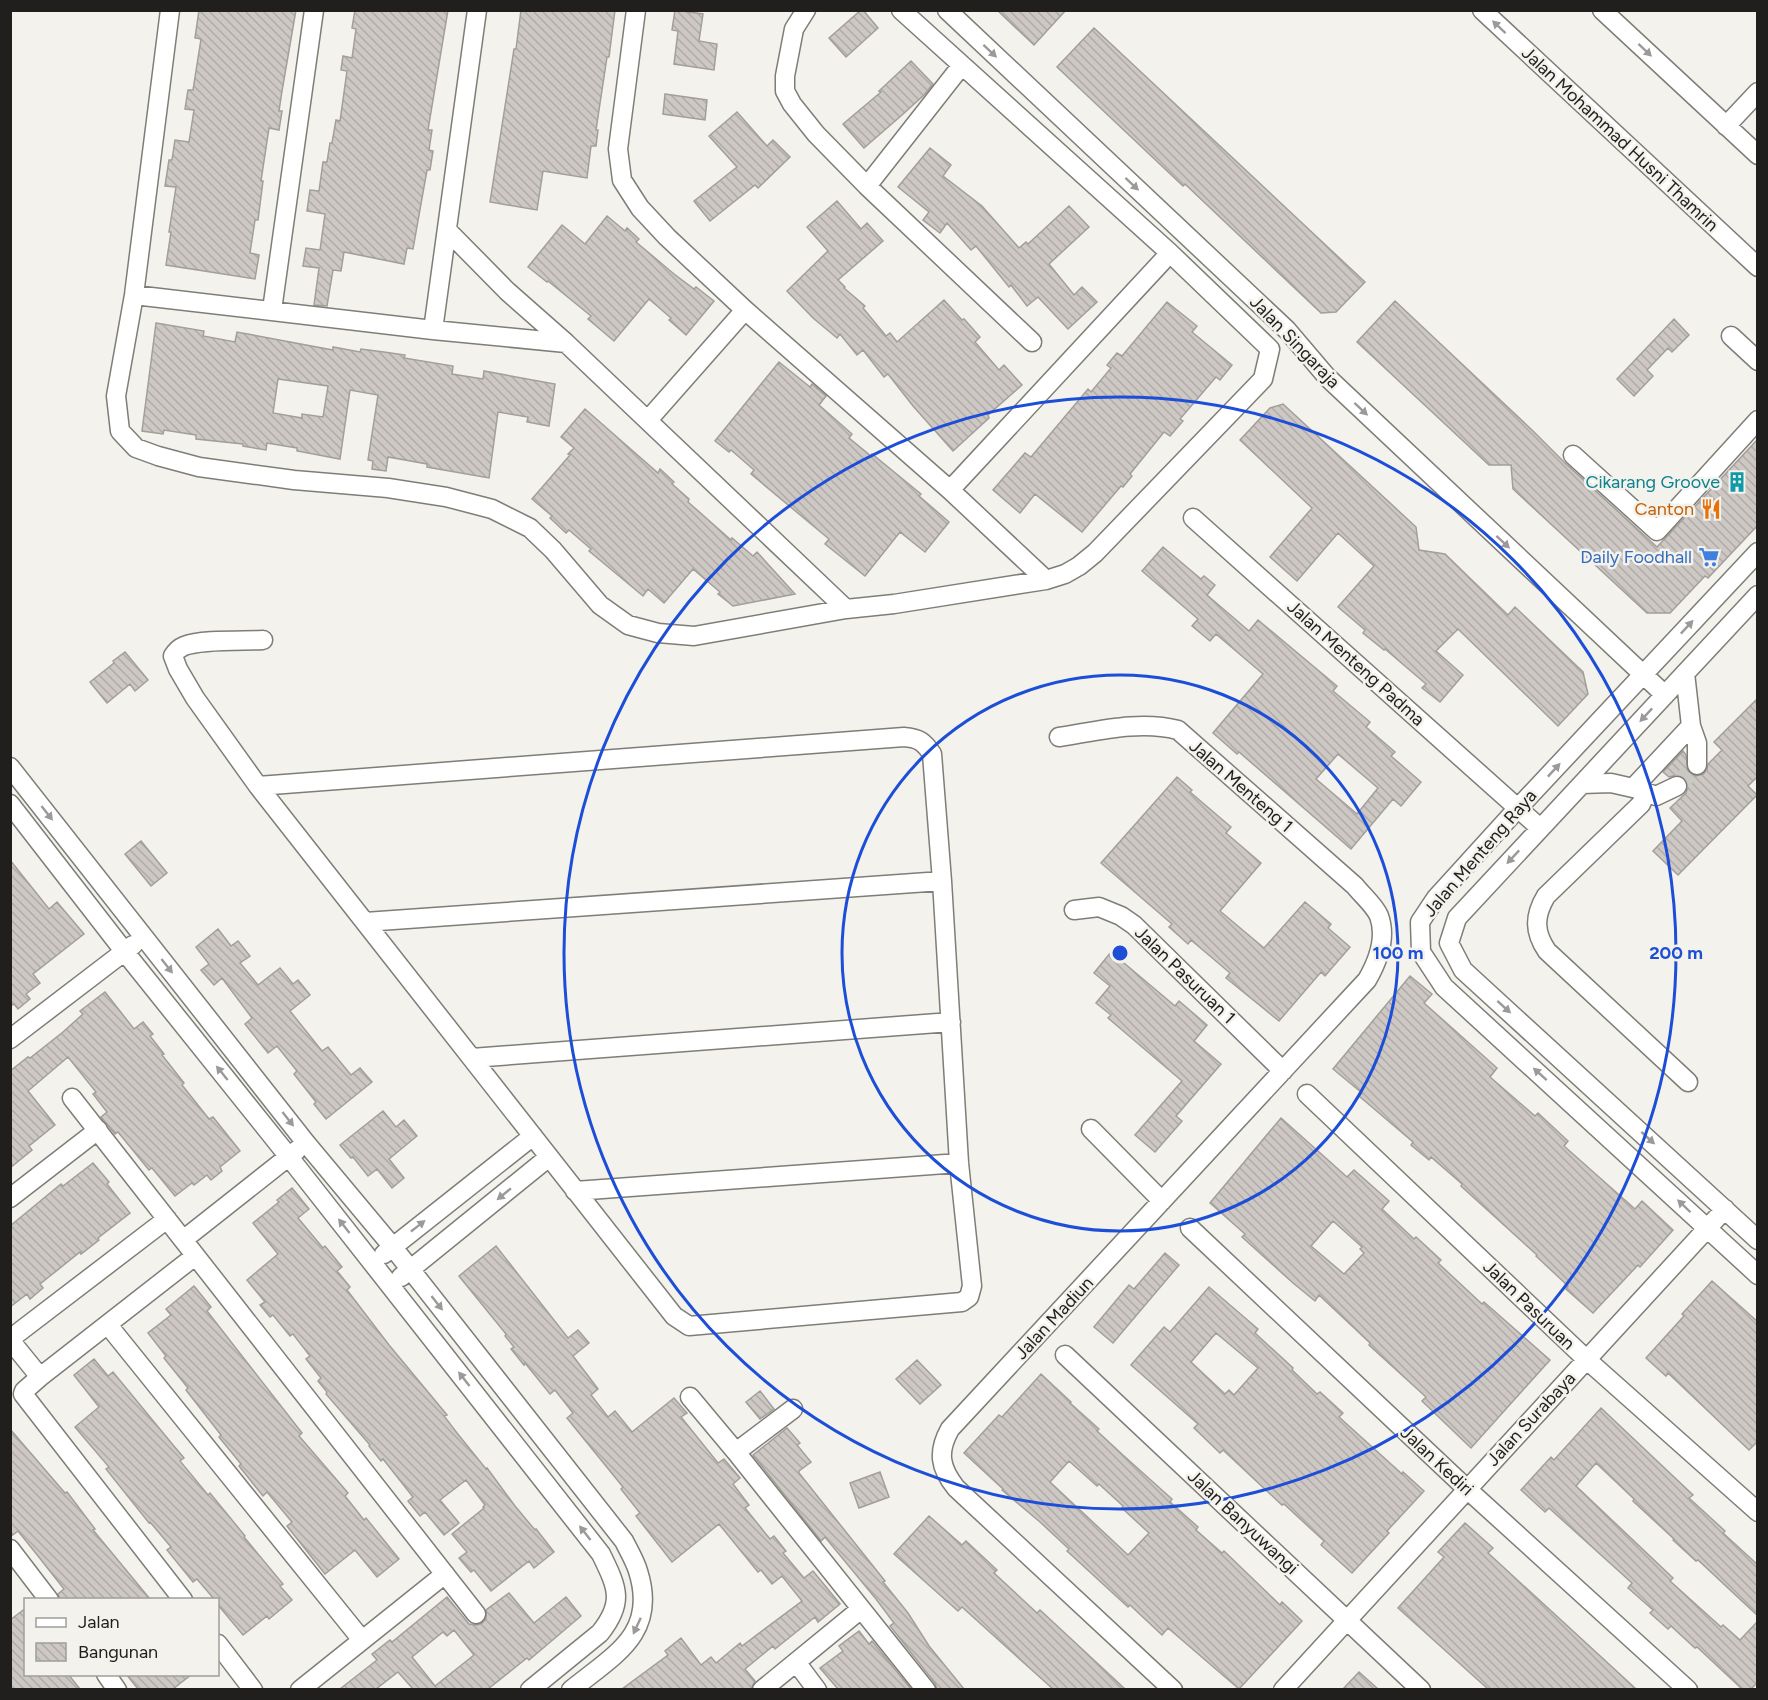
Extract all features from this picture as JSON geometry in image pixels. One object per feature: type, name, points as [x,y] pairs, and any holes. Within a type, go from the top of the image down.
[{"type":"street","points":[[170,10],[134,295],[116,396],[120,431],[136,448],[199,467],[294,480],[388,488],[446,497],[492,509],[530,528],[553,550],[600,605],[628,625],[658,633],[694,636],[846,609],[905,603],[1046,580],[1065,574],[1095,553],[1263,379],[1270,349],[1156,238],[901,10]]},
{"type":"street","points":[[272,310],[314,10]]},
{"type":"street","points":[[433,330],[477,10]]},
{"type":"street","points":[[636,10],[618,149],[622,180],[640,207],[667,237],[745,310],[950,490],[1046,580]]},
{"type":"street","points":[[806,10],[794,29],[785,76],[786,91],[792,104],[816,134],[867,186],[1032,342]]},
{"type":"street","name":"Jalan Singaraja","points":[[947,10],[1287,330],[1327,377],[1665,695]]},
{"type":"street","name":"Jalan Mohammad Husni Thamrin","points":[[1482,10],[1758,267]]},
{"type":"street","points":[[1602,10],[1758,155]]},
{"type":"street","points":[[867,186],[962,65]]},
{"type":"street","points":[[1726,126],[1758,92]]},
{"type":"street","points":[[447,230],[507,291],[566,343],[846,609]]},
{"type":"street","points":[[950,490],[1170,253]]},
{"type":"street","points":[[134,295],[566,343]]},
{"type":"street","points":[[648,420],[745,310]]},
{"type":"street","points":[[1731,336],[1758,361]]},
{"type":"street","points":[[1573,456],[1657,531],[1758,420]]},
{"type":"street","name":"Jalan Menteng Padma","points":[[1193,518],[1540,828]]},
{"type":"street","name":"Jalan Menteng Raya","points":[[1758,552],[1518,808],[1436,898],[1420,922],[1421,952],[1444,987],[1758,1275]]},
{"type":"street","name":"Jalan Menteng Raya","points":[[1758,595],[1457,918],[1449,943],[1463,970],[1758,1240]]},
{"type":"street","points":[[258,786],[904,737],[916,738],[924,743],[932,754],[959,1163],[972,1286],[969,1297],[962,1302],[689,1326],[674,1316],[258,786],[195,698],[173,656],[177,650],[186,645],[262,640]]},
{"type":"street","points":[[1685,673],[1691,726],[1697,743],[1696,765]]},
{"type":"street","name":"Jalan Menteng 1","points":[[1059,736],[1138,726],[1163,726],[1178,730],[1355,886],[1378,914],[1381,930]]},
{"type":"street","points":[[1688,1082],[1547,951],[1539,940],[1537,930],[1540,906],[1546,896],[1641,804],[1640,790],[1691,726]]},
{"type":"street","points":[[10,766],[306,1143],[411,1269],[624,1541],[638,1570],[644,1602],[640,1622],[630,1640],[614,1656],[571,1689]]},
{"type":"street","points":[[1582,784],[1611,783],[1656,795],[1677,786]]},
{"type":"street","points":[[10,804],[602,1554],[615,1582],[616,1608],[600,1633],[530,1689]]},
{"type":"street","points":[[365,922],[942,881]]},
{"type":"street","name":"Jalan Pasuruan 1","points":[[1074,910],[1100,907],[1121,916],[1134,925],[1283,1071]]},
{"type":"street","name":"Jalan Madiun","points":[[1173,1689],[956,1488],[942,1463],[941,1453],[944,1440],[950,1429],[1367,980],[1376,963],[1381,943],[1381,930]]},
{"type":"street","points":[[10,1039],[144,937]]},
{"type":"street","points":[[472,1058],[951,1022]]},
{"type":"street","name":"Jalan Pasuruan","points":[[1306,1094],[1586,1359],[1758,1512]]},
{"type":"street","points":[[72,1098],[476,1614]]},
{"type":"street","points":[[1091,1129],[1162,1201]]},
{"type":"street","points":[[10,1198],[98,1130]]},
{"type":"street","points":[[374,1264],[392,1246],[533,1136]]},
{"type":"street","points":[[183,1240],[306,1143]]},
{"type":"street","points":[[391,1286],[549,1157]]},
{"type":"street","points":[[575,1191],[959,1163]]},
{"type":"street","name":"Jalan Surabaya","points":[[1283,1689],[1725,1209]]},
{"type":"street","points":[[40,1377],[10,1339],[167,1219]]},
{"type":"street","name":"Jalan Kediri","points":[[1190,1228],[1467,1489],[1688,1689]]},
{"type":"street","points":[[182,1598],[24,1397],[24,1391],[195,1256]]},
{"type":"street","points":[[108,1325],[362,1640]]},
{"type":"street","name":"Jalan Banyuwangi","points":[[1065,1355],[1421,1689]]},
{"type":"street","points":[[690,1397],[926,1689]]},
{"type":"street","points":[[736,1452],[793,1409]]},
{"type":"street","points":[[13,1558],[48,1598]]},
{"type":"street","points":[[300,1689],[445,1574]]},
{"type":"street","points":[[762,1689],[861,1610]]},
{"type":"street","points":[[219,1645],[253,1689]]},
{"type":"street","points":[[796,1662],[817,1689]]},
{"type":"street","points":[[107,1676],[117,1689]]},
{"type":"building","points":[[199,10],[296,10],[279,111],[282,111],[279,130],[269,128],[258,220],[255,220],[250,253],[259,255],[255,279],[166,265],[176,187],[165,186],[175,140],[189,142],[194,110],[185,109],[188,90],[193,90],[201,39],[195,38]]},
{"type":"building","points":[[355,10],[448,10],[428,130],[432,130],[429,150],[433,151],[430,170],[427,170],[413,249],[407,248],[404,264],[344,252],[341,271],[333,270],[327,306],[314,305],[319,268],[303,266],[306,248],[320,250],[325,214],[307,211],[310,190],[319,191],[323,162],[327,162],[336,120],[340,121],[347,71],[341,70],[343,56],[352,58],[356,29],[352,28]]},
{"type":"building","points":[[521,10],[615,10],[596,130],[598,130],[596,146],[591,146],[587,178],[543,171],[537,210],[490,202]]},
{"type":"building","points":[[675,10],[703,14],[699,41],[717,44],[714,70],[674,64],[678,31],[672,30]]},
{"type":"building","points":[[861,10],[878,28],[846,57],[829,38]]},
{"type":"building","points":[[997,10],[1066,10],[1034,45]]},
{"type":"building","points":[[1094,28],[1365,282],[1336,312],[1321,313],[1057,67]]},
{"type":"building","points":[[911,61],[933,84],[924,95],[864,148],[843,124],[881,92],[879,91]]},
{"type":"building","points":[[665,94],[707,100],[705,120],[663,114]]},
{"type":"building","points":[[737,112],[767,146],[773,140],[790,157],[758,188],[755,185],[710,221],[694,201],[737,167],[709,136]]},
{"type":"building","points":[[930,148],[951,165],[943,176],[982,206],[1019,248],[1026,242],[1028,244],[1069,206],[1089,227],[1049,264],[1074,295],[1082,287],[1097,302],[1068,329],[1038,297],[1027,306],[976,246],[971,250],[947,223],[940,233],[923,220],[929,212],[898,187]]},
{"type":"building","points":[[837,201],[861,229],[867,223],[883,241],[838,280],[865,306],[863,308],[886,336],[890,333],[897,342],[944,300],[980,337],[975,342],[999,370],[1004,365],[1022,385],[988,415],[989,418],[953,451],[888,374],[884,377],[863,350],[857,355],[840,334],[837,338],[813,318],[787,291],[828,251],[807,227]]},
{"type":"building","points":[[607,216],[625,231],[627,228],[639,239],[636,242],[674,274],[714,301],[686,335],[649,299],[614,341],[588,319],[591,316],[528,267],[562,225],[585,244]]},
{"type":"building","points":[[1395,301],[1657,547],[1758,439],[1758,525],[1708,578],[1705,576],[1670,613],[1647,613],[1513,489],[1511,465],[1489,465],[1357,342]]},
{"type":"building","points":[[1167,302],[1197,326],[1192,332],[1232,365],[1220,380],[1216,377],[1180,419],[1183,421],[1170,436],[1164,432],[1130,474],[1132,476],[1123,487],[1121,486],[1082,532],[1035,494],[1020,513],[993,490],[1025,453],[1031,457],[1088,389],[1091,392],[1111,368],[1107,365],[1117,353],[1122,356]]},
{"type":"building","points":[[1674,319],[1689,335],[1672,352],[1668,348],[1647,370],[1653,376],[1634,396],[1617,379]]},
{"type":"building","points":[[156,323],[204,331],[203,336],[235,342],[237,332],[333,350],[333,347],[360,352],[361,349],[405,355],[404,358],[453,366],[452,374],[483,379],[484,371],[555,384],[549,426],[527,422],[528,417],[498,412],[489,478],[427,467],[427,464],[388,457],[386,471],[372,469],[373,461],[368,460],[378,395],[350,390],[340,459],[267,443],[266,450],[243,446],[243,444],[196,439],[196,435],[164,430],[163,434],[142,431]],"holes":[[[278,379],[328,386],[323,417],[302,414],[302,418],[273,413]]]},
{"type":"building","points":[[779,362],[810,387],[812,384],[826,396],[819,405],[852,434],[849,438],[921,494],[919,496],[949,522],[925,552],[900,532],[865,576],[825,544],[829,539],[751,474],[754,470],[731,450],[729,452],[715,441]]},
{"type":"building","points":[[1283,404],[1416,527],[1419,550],[1445,554],[1508,615],[1515,607],[1583,672],[1588,694],[1558,726],[1458,629],[1436,651],[1463,675],[1440,702],[1422,688],[1426,684],[1363,633],[1365,630],[1338,607],[1374,566],[1338,533],[1297,581],[1270,557],[1312,508],[1240,440],[1270,408]]},
{"type":"building","points":[[585,409],[658,473],[660,469],[689,499],[688,502],[731,540],[732,538],[753,556],[757,552],[795,594],[733,606],[693,569],[664,603],[648,589],[643,596],[589,551],[591,549],[569,530],[566,533],[550,518],[552,516],[532,499],[570,455],[568,454],[574,448],[561,437]]},
{"type":"building","points":[[1163,547],[1201,579],[1204,576],[1215,585],[1207,595],[1249,631],[1258,620],[1337,686],[1333,691],[1370,722],[1366,727],[1395,752],[1391,756],[1421,782],[1401,806],[1393,799],[1351,849],[1239,752],[1237,754],[1213,733],[1263,674],[1216,634],[1210,641],[1192,626],[1198,619],[1142,571]],"holes":[[[1338,754],[1378,788],[1357,814],[1316,779]]]},
{"type":"building","points":[[125,652],[148,680],[135,691],[130,684],[107,703],[90,682]]},
{"type":"building","points":[[1758,698],[1758,776],[1748,786],[1757,795],[1678,875],[1653,851],[1682,821],[1670,808],[1686,793],[1688,786],[1683,776],[1669,777],[1663,772],[1683,751],[1686,755],[1688,771],[1696,776],[1703,774],[1708,764],[1722,750],[1714,742]]},
{"type":"building","points":[[1177,777],[1192,790],[1190,792],[1231,827],[1226,833],[1261,863],[1220,911],[1264,948],[1305,902],[1331,924],[1328,928],[1350,947],[1325,976],[1321,972],[1279,1021],[1226,978],[1230,973],[1191,940],[1188,944],[1169,927],[1172,924],[1101,863]]},
{"type":"building","points":[[141,841],[167,873],[151,886],[125,854]]},
{"type":"building","points":[[10,860],[49,909],[57,902],[84,934],[33,974],[40,983],[26,994],[30,999],[18,1009],[14,1004],[10,1006]]},
{"type":"building","points":[[218,929],[231,946],[238,941],[250,956],[240,963],[258,985],[280,968],[293,984],[298,980],[310,995],[290,1011],[322,1051],[328,1047],[351,1075],[360,1068],[372,1082],[326,1119],[294,1074],[297,1071],[277,1046],[268,1053],[245,1024],[252,1018],[222,978],[214,985],[201,970],[209,964],[196,947]]},
{"type":"building","points":[[1111,952],[1175,1006],[1179,1001],[1207,1025],[1194,1041],[1221,1064],[1176,1116],[1182,1121],[1155,1152],[1135,1135],[1182,1081],[1108,1018],[1111,1015],[1096,1003],[1110,986],[1094,973]]},
{"type":"building","points":[[1410,976],[1432,994],[1424,1003],[1497,1068],[1490,1077],[1535,1116],[1538,1113],[1568,1141],[1564,1146],[1635,1209],[1642,1201],[1673,1230],[1640,1267],[1638,1265],[1593,1313],[1566,1289],[1568,1286],[1537,1255],[1461,1186],[1462,1184],[1431,1157],[1429,1160],[1411,1145],[1413,1142],[1359,1096],[1362,1093],[1333,1069]]},
{"type":"building","points":[[105,992],[134,1029],[143,1022],[153,1034],[150,1036],[164,1054],[162,1055],[184,1083],[182,1085],[209,1119],[213,1117],[240,1151],[220,1167],[222,1171],[211,1180],[207,1175],[175,1196],[152,1168],[149,1170],[118,1132],[115,1134],[101,1117],[107,1112],[93,1094],[96,1092],[68,1057],[28,1091],[55,1125],[29,1146],[32,1150],[10,1168],[10,1071],[63,1032],[83,1014],[80,1011]]},
{"type":"building","points":[[383,1111],[396,1127],[404,1120],[417,1136],[389,1159],[404,1178],[392,1188],[377,1169],[368,1176],[340,1145]]},
{"type":"building","points":[[1281,1118],[1347,1177],[1354,1170],[1389,1201],[1382,1209],[1441,1260],[1438,1263],[1482,1304],[1484,1302],[1550,1360],[1471,1448],[1422,1401],[1426,1397],[1319,1295],[1315,1301],[1293,1283],[1242,1237],[1245,1234],[1210,1203]],"holes":[[[1333,1221],[1362,1247],[1360,1249],[1364,1253],[1344,1274],[1311,1246]]]},
{"type":"building","points":[[93,1163],[130,1213],[98,1238],[99,1240],[40,1284],[43,1288],[30,1299],[27,1294],[10,1307],[10,1226],[61,1184],[63,1186]]},
{"type":"building","points":[[292,1188],[309,1209],[298,1218],[342,1267],[337,1271],[350,1287],[347,1290],[447,1415],[444,1416],[457,1433],[554,1552],[534,1568],[529,1561],[491,1591],[474,1570],[471,1572],[459,1558],[467,1552],[452,1534],[485,1505],[466,1480],[440,1500],[459,1523],[444,1535],[425,1512],[420,1516],[408,1501],[413,1497],[326,1394],[327,1392],[318,1381],[321,1378],[306,1359],[310,1356],[293,1334],[290,1336],[273,1315],[270,1317],[260,1305],[265,1302],[247,1280],[278,1254],[253,1223]]},
{"type":"building","points":[[496,1246],[568,1338],[578,1330],[589,1343],[573,1356],[598,1389],[591,1395],[608,1417],[615,1411],[632,1432],[674,1398],[687,1413],[681,1417],[718,1463],[724,1459],[740,1478],[733,1484],[749,1505],[745,1508],[770,1539],[774,1536],[786,1551],[783,1553],[804,1578],[813,1571],[840,1604],[818,1622],[815,1617],[775,1649],[773,1646],[745,1669],[755,1681],[751,1689],[622,1689],[668,1655],[665,1651],[681,1638],[701,1665],[711,1657],[716,1663],[740,1643],[742,1646],[802,1601],[782,1576],[772,1584],[761,1570],[758,1572],[719,1524],[672,1562],[636,1516],[640,1513],[621,1489],[623,1487],[567,1418],[573,1413],[555,1390],[550,1394],[525,1363],[524,1365],[511,1349],[514,1347],[505,1336],[506,1334],[459,1276]]},
{"type":"building","points":[[1165,1253],[1179,1265],[1113,1343],[1094,1327],[1129,1285],[1134,1289]]},
{"type":"building","points":[[1712,1281],[1758,1322],[1758,1441],[1749,1450],[1668,1373],[1666,1376],[1646,1358]]},
{"type":"building","points":[[194,1286],[211,1307],[207,1311],[302,1433],[299,1436],[348,1493],[345,1496],[364,1520],[366,1518],[399,1559],[377,1577],[355,1550],[325,1574],[287,1526],[292,1522],[267,1492],[263,1496],[239,1466],[241,1464],[219,1437],[221,1435],[186,1390],[188,1388],[148,1333],[171,1315],[166,1309]]},
{"type":"building","points":[[1209,1287],[1258,1329],[1255,1333],[1317,1394],[1320,1392],[1343,1413],[1339,1417],[1424,1491],[1352,1573],[1321,1545],[1324,1541],[1223,1450],[1220,1453],[1194,1428],[1198,1424],[1131,1365],[1164,1327],[1170,1332]],"holes":[[[1216,1333],[1258,1368],[1234,1395],[1229,1390],[1225,1394],[1191,1362]]]},
{"type":"building","points":[[94,1359],[108,1376],[113,1372],[184,1458],[180,1461],[208,1495],[210,1493],[283,1584],[280,1586],[292,1600],[269,1619],[267,1616],[243,1635],[219,1606],[219,1598],[213,1598],[197,1579],[193,1582],[167,1550],[171,1547],[149,1523],[106,1469],[109,1467],[75,1427],[99,1407],[74,1375]]},
{"type":"building","points":[[917,1360],[941,1385],[920,1404],[896,1379]]},
{"type":"building","points":[[1041,1374],[1099,1429],[1097,1431],[1172,1499],[1170,1502],[1198,1527],[1196,1530],[1222,1553],[1224,1551],[1280,1605],[1282,1602],[1302,1621],[1239,1689],[1168,1628],[1162,1635],[1130,1605],[1128,1607],[1067,1551],[1069,1549],[964,1453],[999,1415],[1002,1417]],"holes":[[[1069,1461],[1097,1486],[1099,1484],[1149,1533],[1128,1555],[1050,1482]]]},
{"type":"building","points":[[760,1391],[774,1409],[760,1419],[746,1402]]},
{"type":"building","points":[[1601,1408],[1693,1495],[1689,1498],[1758,1565],[1758,1616],[1673,1540],[1596,1463],[1576,1486],[1673,1578],[1670,1581],[1721,1627],[1723,1625],[1740,1640],[1758,1621],[1758,1682],[1751,1689],[1742,1689],[1697,1647],[1695,1648],[1671,1626],[1668,1629],[1650,1613],[1653,1610],[1628,1588],[1632,1583],[1549,1508],[1545,1512],[1521,1490],[1551,1457],[1554,1460]]},
{"type":"building","points":[[787,1428],[800,1443],[797,1445],[811,1462],[799,1473],[885,1581],[883,1582],[908,1613],[929,1646],[964,1689],[937,1689],[935,1683],[890,1626],[894,1623],[876,1599],[825,1537],[821,1541],[753,1455]]},
{"type":"building","points":[[10,1429],[65,1493],[67,1492],[95,1529],[93,1530],[149,1598],[60,1598],[58,1594],[64,1589],[18,1531],[10,1537]]},
{"type":"building","points":[[880,1472],[889,1497],[859,1508],[850,1483]]},
{"type":"building","points":[[929,1516],[962,1545],[966,1541],[997,1570],[994,1573],[1037,1613],[1040,1610],[1125,1689],[1053,1689],[962,1607],[958,1611],[894,1554]]},
{"type":"building","points":[[1465,1523],[1493,1548],[1488,1553],[1636,1689],[1488,1689],[1398,1608],[1444,1557],[1438,1552]]},
{"type":"building","points":[[509,1593],[534,1623],[566,1597],[581,1616],[529,1660],[527,1658],[488,1689],[413,1689],[398,1672],[376,1689],[340,1689],[377,1660],[372,1654],[390,1640],[392,1642],[447,1597],[469,1624],[482,1623],[486,1619],[486,1610]],"holes":[[[454,1630],[474,1655],[435,1686],[412,1657],[443,1632],[447,1636]]]},
{"type":"building","points":[[24,1610],[24,1676],[70,1676],[80,1689],[10,1689],[10,1620]]},
{"type":"building","points":[[859,1631],[869,1644],[872,1641],[911,1689],[838,1689],[820,1668],[843,1651],[839,1646]]},
{"type":"building","points":[[1359,1672],[1378,1689],[1343,1689]]},
{"type":"building","points":[[128,1676],[189,1676],[173,1689],[138,1689]]},
{"type":"tunnel","points":[[1677,786],[1697,765]]},
{"type":"place","name":"Cikarang Groove","points":[[1737,482]]},
{"type":"place","name":"Canton","points":[[1711,509]]},
{"type":"place","name":"Daily Foodhall","points":[[1709,557]]}]
